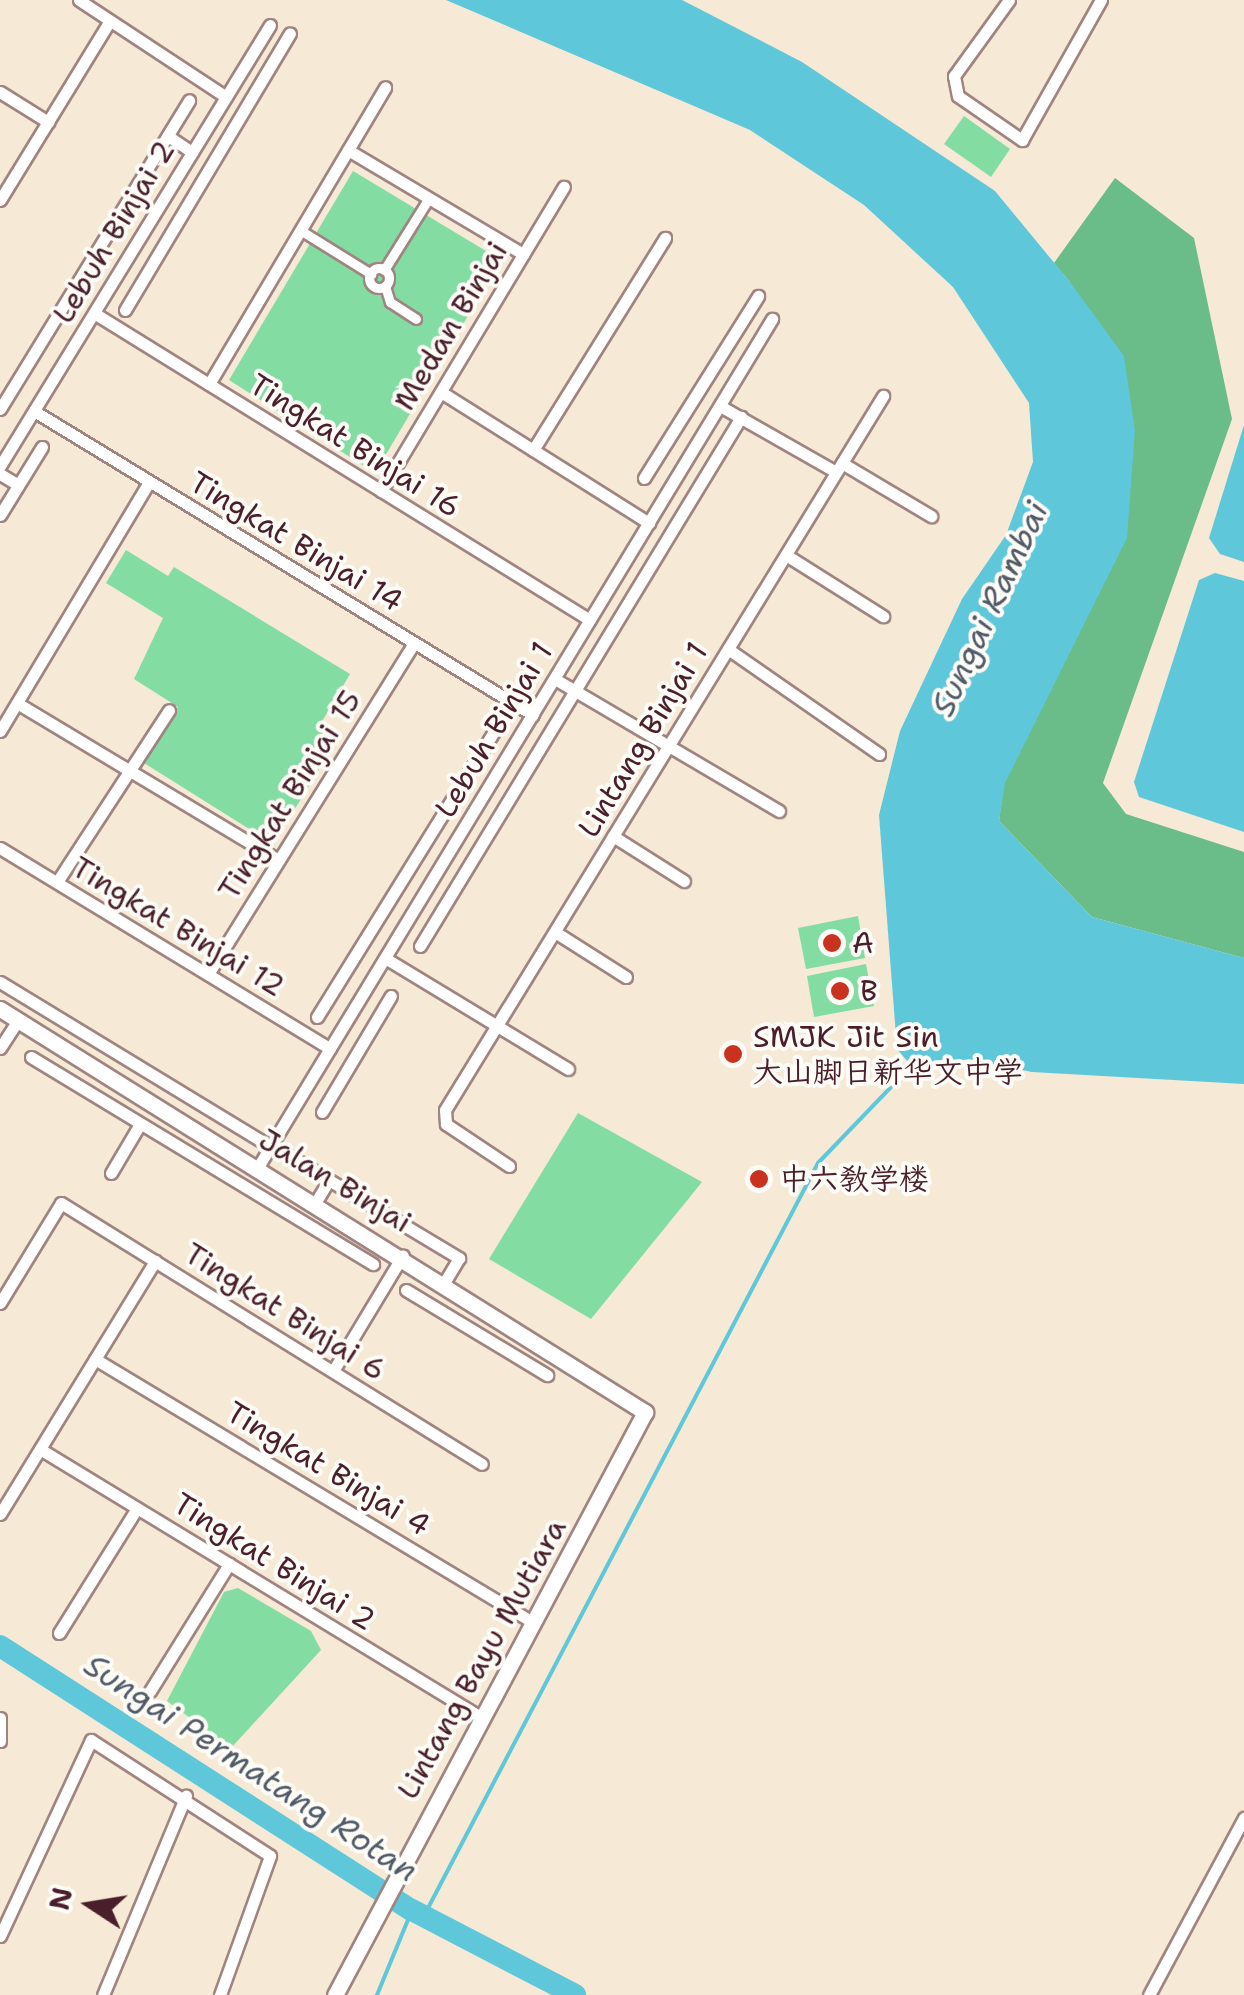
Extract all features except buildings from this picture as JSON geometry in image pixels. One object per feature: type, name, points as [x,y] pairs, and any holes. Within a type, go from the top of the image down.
[{"type":"street","points":[[79,0],[108,24],[226,98]]},
{"type":"street","points":[[1009,0],[954,76],[958,96],[1022,140],[1101,0]]},
{"type":"street","points":[[0,200],[108,24]]},
{"type":"street","name":"Lebuh Binjai 2","points":[[0,470],[270,25]]},
{"type":"street","points":[[125,310],[290,33]]},
{"type":"street","points":[[209,384],[386,88]]},
{"type":"street","points":[[0,92],[48,122]]},
{"type":"street","name":"Lebuh Binjai 2","points":[[0,408],[189,100]]},
{"type":"street","points":[[168,136],[192,152]]},
{"type":"street","points":[[348,150],[523,254]]},
{"type":"street","name":"Medan Binjai","points":[[381,491],[564,187]]},
{"type":"street","points":[[416,319],[390,302],[384,270],[428,198]]},
{"type":"street","points":[[300,230],[371,274],[374,286],[385,286]]},
{"type":"street","points":[[532,450],[664,238]]},
{"type":"street","points":[[371,274],[384,270]]},
{"type":"street","points":[[644,478],[758,296]]},
{"type":"street","name":"Tingkat Binjai 16","points":[[94,314],[590,620]]},
{"type":"street","name":"Lebuh Binjai 1","points":[[258,1167],[772,319]]},
{"type":"street","points":[[440,392],[649,523]]},
{"type":"street","name":"Lintang Binjai 1","points":[[509,1166],[446,1124],[445,1110],[883,396]]},
{"type":"street","points":[[720,406],[930,516]]},
{"type":"street","name":"Tingkat Binjai 14","points":[[34,412],[533,715]]},
{"type":"street","name":"Lebuh Binjai 1","points":[[420,946],[741,417]]},
{"type":"street","points":[[665,445],[688,460]]},
{"type":"street","points":[[0,515],[42,447]]},
{"type":"street","points":[[0,470],[18,485]]},
{"type":"street","points":[[0,731],[149,482]]},
{"type":"street","points":[[786,554],[882,616]]},
{"type":"street","name":"Tingkat Binjai 15","points":[[208,974],[414,643]]},
{"type":"street","points":[[728,649],[879,754]]},
{"type":"street","points":[[554,679],[779,810]]},
{"type":"street","points":[[16,704],[278,860]]},
{"type":"street","points":[[57,882],[169,710]]},
{"type":"street","points":[[317,1017],[498,725]]},
{"type":"street","points":[[475,762],[496,775]]},
{"type":"street","points":[[614,836],[684,881]]},
{"type":"street","name":"Tingkat Binjai 12","points":[[0,848],[330,1049]]},
{"type":"street","points":[[555,932],[626,976]]},
{"type":"street","points":[[386,958],[568,1070]]},
{"type":"street","points":[[340,980],[362,995]]},
{"type":"street","points":[[0,982],[271,1146]]},
{"type":"street","points":[[322,1112],[391,996]]},
{"type":"street","points":[[355,1008],[376,1021]]},
{"type":"street","name":"Jalan Binjai","points":[[0,1009],[640,1403]]},
{"type":"street","points":[[0,1048],[18,1020]]},
{"type":"street","points":[[31,1058],[373,1264]]},
{"type":"street","points":[[78,1086],[90,1064]]},
{"type":"street","points":[[174,1115],[186,1095]]},
{"type":"street","points":[[112,1173],[140,1124]]},
{"type":"street","points":[[290,1156],[459,1258],[445,1280]]},
{"type":"street","points":[[316,1202],[330,1180]]},
{"type":"street","name":"Tingkat Binjai 6","points":[[0,1302],[61,1202],[482,1464]]},
{"type":"street","points":[[325,1236],[337,1214]]},
{"type":"street","points":[[332,1371],[403,1255]]},
{"type":"street","points":[[0,1514],[155,1261]]},
{"type":"street","points":[[406,1290],[547,1375]]},
{"type":"street","points":[[451,1317],[466,1293]]},
{"type":"street","name":"Tingkat Binjai 4","points":[[95,1359],[534,1623]]},
{"type":"street","name":"Lintang Bayu Mutiara","points":[[335,1995],[373,1914],[644,1422],[640,1403]]},
{"type":"street","name":"Tingkat Binjai 2","points":[[40,1448],[482,1718]]},
{"type":"street","points":[[59,1633],[137,1508]]},
{"type":"street","points":[[150,1690],[229,1564]]},
{"type":"street","points":[[0,1718],[0,1741]]},
{"type":"street","points":[[0,1936],[82,1743],[95,1741],[186,1796],[266,1852],[272,1867],[220,1995]]},
{"type":"street","points":[[103,1995],[186,1796]]},
{"type":"street","points":[[1149,1995],[1244,1818]]},
{"type":"green space","points":[[964,116],[1010,149],[991,177],[944,144]]},
{"type":"green space","points":[[353,171],[501,260],[375,473],[229,380]]},
{"type":"green space","points":[[1115,178],[1194,238],[1232,419],[1103,783],[1126,814],[1244,852],[1244,958],[1092,917],[999,821],[1070,282],[1054,263]]},
{"type":"green space","points":[[126,550],[168,576],[174,567],[350,674],[317,730],[337,741],[273,844],[144,763],[178,707],[134,679],[163,618],[106,583]]},
{"type":"green space","name":"A","points":[[858,916],[865,958],[806,969],[798,928]]},
{"type":"green space","name":"B","points":[[866,964],[874,1006],[814,1017],[807,976]]},
{"type":"green space","points":[[578,1113],[702,1182],[591,1319],[489,1259]]},
{"type":"green space","points":[[238,1588],[311,1631],[321,1650],[231,1748],[167,1701],[224,1592]]},
{"type":"water","name":"Sungai Rambai","points":[[446,0],[682,0],[802,62],[995,191],[1070,282],[1124,356],[1135,431],[1127,538],[1005,783],[999,821],[1092,917],[1244,958],[1244,1084],[1032,1072],[969,1059],[914,1069],[897,1049],[879,815],[900,731],[962,599],[1006,535],[1033,462],[1029,403],[953,287],[864,205],[750,130]]},
{"type":"water","points":[[1244,425],[1244,562],[1220,554],[1209,538]]},
{"type":"water","points":[[1215,573],[1244,581],[1244,832],[1139,797],[1134,782],[1199,580]]},
{"type":"waterway","points":[[427,1910],[818,1163],[893,1085]]},
{"type":"waterway","name":"Sungai Permatang Rotan","points":[[0,1646],[412,1910],[575,1995]]},
{"type":"waterway","points":[[377,1995],[412,1910]]},
{"type":"place","name":"A","points":[[832,943]]},
{"type":"place","name":"B","points":[[840,991]]},
{"type":"place","name":"SMJK Jit Sin 大山脚日新华文中学","points":[[733,1054]]},
{"type":"place","name":"中六教学楼","points":[[759,1179]]}]
